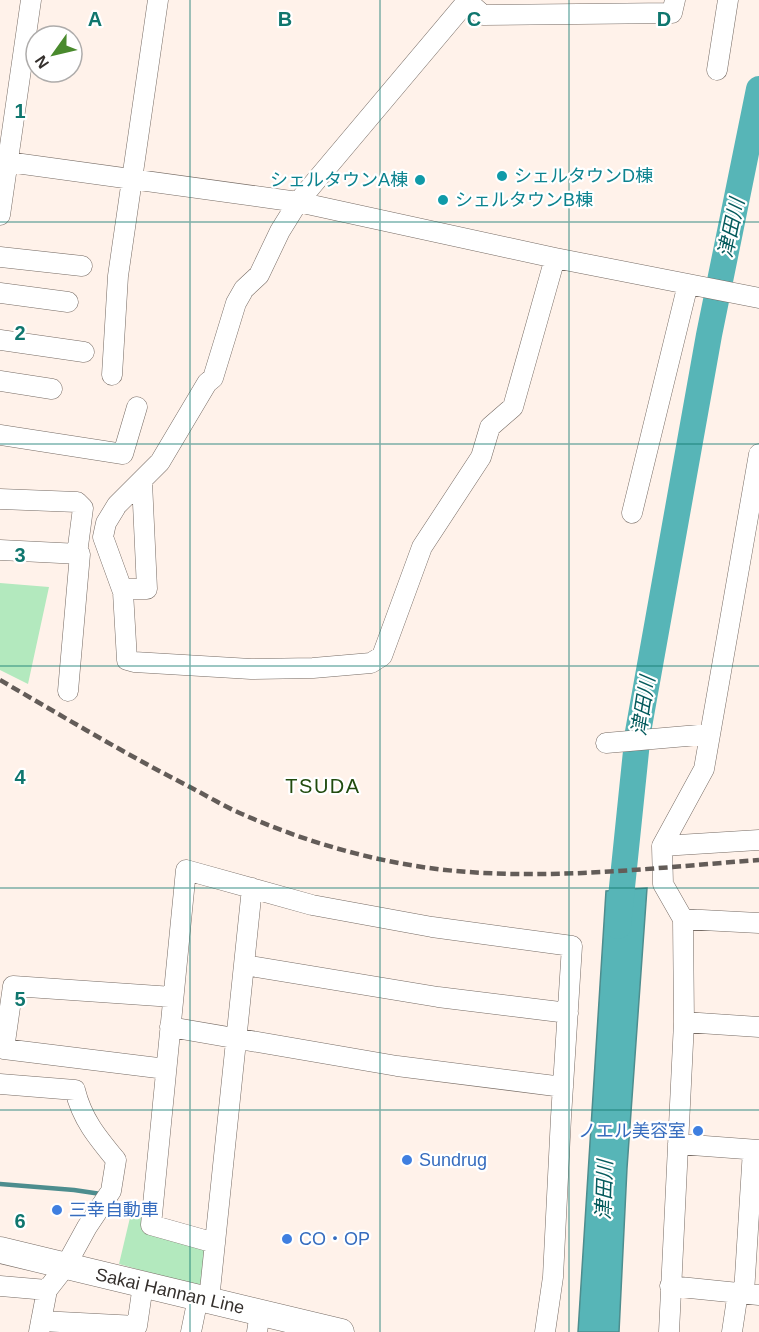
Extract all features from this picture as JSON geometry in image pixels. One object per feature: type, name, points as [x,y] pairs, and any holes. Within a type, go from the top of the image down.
[{"type":"main road","name":"Sakai Hannan Line","points":[[0,1250],[203,1299],[259,1322],[341,1332]]},
{"type":"street","points":[[0,215],[4,162],[31,0]]},
{"type":"street","points":[[112,375],[118,276],[134,179],[158,0]]},
{"type":"street","points":[[555,258],[513,406],[490,427],[481,457],[422,547],[382,656],[371,663],[313,668],[251,669],[127,660],[122,589],[103,537],[106,523],[117,505],[160,462],[207,383],[213,378],[236,303],[244,289],[259,275],[280,231],[298,202],[468,1],[483,15],[672,12],[675,0]]},
{"type":"street","points":[[717,70],[728,0]]},
{"type":"street","points":[[4,162],[298,202],[555,258],[754,297]]},
{"type":"street","points":[[0,257],[82,266]]},
{"type":"street","points":[[632,513],[688,284]]},
{"type":"street","points":[[0,293],[68,302]]},
{"type":"street","points":[[0,340],[84,352]]},
{"type":"street","points":[[0,381],[52,389]]},
{"type":"street","points":[[0,435],[123,454],[137,408]]},
{"type":"street","points":[[669,1332],[684,1022],[683,919],[663,884],[662,846],[704,769],[759,454]]},
{"type":"street","points":[[122,589],[147,589],[142,482]]},
{"type":"street","points":[[0,499],[77,502],[83,508],[77,554]]},
{"type":"street","points":[[0,549],[80,554],[68,691]]},
{"type":"street","points":[[606,743],[710,734]]},
{"type":"street","points":[[662,846],[759,840]]},
{"type":"street","points":[[215,1243],[152,1225],[186,870],[312,905],[432,927],[572,946],[553,1277],[545,1332]]},
{"type":"street","points":[[191,1332],[203,1299],[215,1243],[252,888]]},
{"type":"street","points":[[683,919],[759,923]]},
{"type":"street","points":[[244,965],[438,997],[568,1013]]},
{"type":"street","points":[[166,1069],[4,1049],[13,986],[173,997]]},
{"type":"street","points":[[684,1022],[759,1028]]},
{"type":"street","points":[[170,1027],[397,1066],[563,1087]]},
{"type":"street","points":[[0,1084],[75,1090],[80,1109],[95,1135],[116,1160],[111,1191],[87,1227],[65,1267],[48,1290],[40,1326],[137,1326],[143,1285]]},
{"type":"street","points":[[678,1144],[756,1150],[747,1293],[732,1332]]},
{"type":"street","points":[[0,1286],[48,1290]]},
{"type":"street","points":[[670,1286],[747,1293]]},
{"type":"green space","points":[[0,583],[49,587],[28,684],[0,670]]},
{"type":"green space","points":[[133,1205],[149,1205],[149,1228],[207,1245],[200,1287],[119,1264]]},
{"type":"water","points":[[647,888],[627,1168],[619,1332],[578,1332],[606,891]]},
{"type":"waterway","name":"津田川","points":[[618,926],[638,732],[709,335],[759,89]]},
{"type":"waterway","points":[[0,1184],[101,1194]]},
{"type":"railway","points":[[0,680],[115,747],[235,811],[324,845],[382,860],[440,869],[505,874],[578,873],[759,860]]},
{"type":"place","name":"シェルタウンD棟","points":[[502,176]]},
{"type":"place","name":"シェルタウンA棟","points":[[420,180]]},
{"type":"place","name":"シェルタウンB棟","points":[[443,200]]},
{"type":"place","name":"ノエル美容室","points":[[698,1131]]},
{"type":"place","name":"Sundrug","points":[[407,1160]]},
{"type":"place","name":"三幸自動車","points":[[57,1210]]},
{"type":"place","name":"CO・OP","points":[[287,1239]]},
{"type":"district","name":"TSUDA","points":[[323,786]]}]
